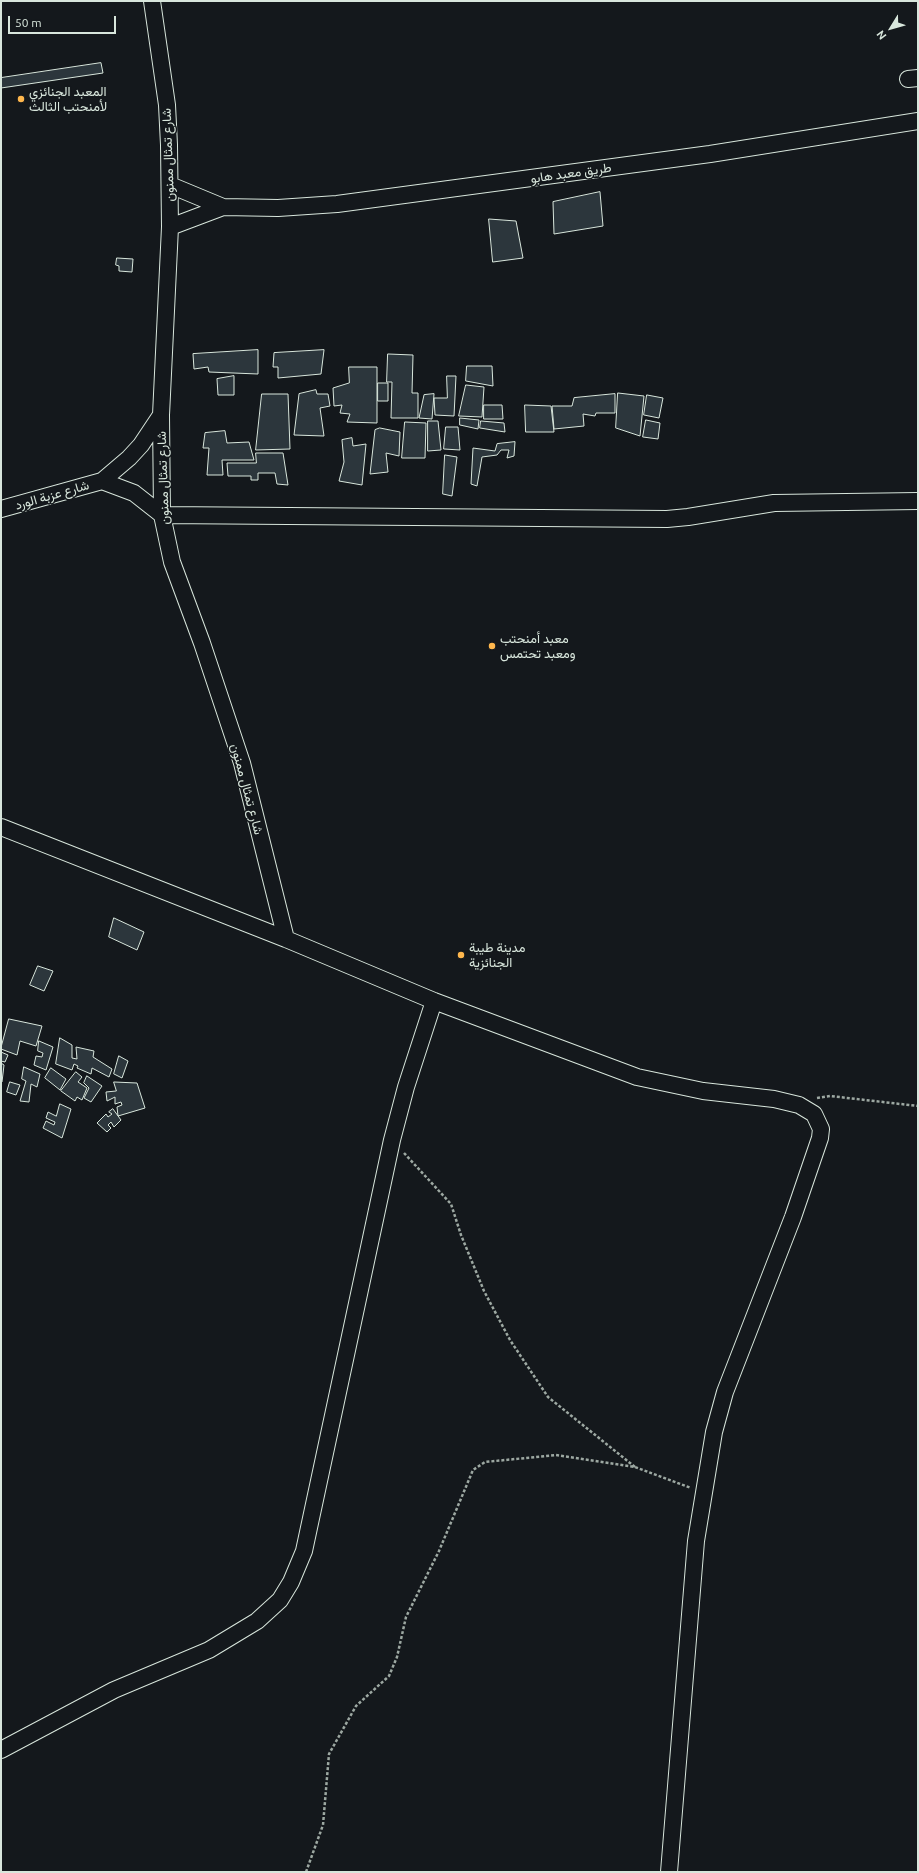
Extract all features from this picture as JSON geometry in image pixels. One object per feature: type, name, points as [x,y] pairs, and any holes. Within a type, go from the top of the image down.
[{"type":"street","name":"شارع تمثال ممنون","points":[[152,1],[167,105],[170,184],[170,227],[161,415],[162,515],[172,562],[205,651],[242,763],[286,939]]},
{"type":"street","name":"طريق معبد هابو","points":[[170,227],[223,207],[278,208],[337,204],[694,156],[918,121]]},
{"type":"street","name":"طريق معبد هابو","points":[[170,184],[223,207]]},
{"type":"street","name":"شارع عزبة الورد","points":[[1,509],[102,481],[141,445],[161,415]]},
{"type":"street","name":"شارع عزبة الورد","points":[[102,481],[134,493],[162,515]]},
{"type":"street","points":[[162,515],[667,519],[774,503],[918,501]]},
{"type":"street","points":[[1,827],[286,939],[434,1001],[637,1077],[704,1091],[774,1099],[804,1108],[814,1114],[818,1120],[821,1129],[820,1138],[794,1217],[725,1392],[714,1432],[696,1541],[669,1872]]},
{"type":"street","points":[[1,1750],[114,1690],[209,1650],[257,1621],[280,1600],[291,1582],[304,1551],[392,1140],[406,1087],[434,1001]]},
{"type":"path","points":[[804,1108],[812,1101],[826,1096],[918,1106]]},
{"type":"path","points":[[392,1140],[451,1204],[461,1235],[484,1291],[510,1340],[548,1397],[635,1467]]},
{"type":"path","points":[[306,1872],[323,1825],[329,1754],[356,1706],[389,1676],[398,1657],[406,1617],[439,1551],[473,1470],[485,1462],[556,1455],[635,1467],[675,1484],[703,1492]]},
{"type":"building","points":[[101,63],[103,73],[1,88],[1,78]]},
{"type":"building","points":[[600,192],[603,226],[554,234],[553,202]]},
{"type":"building","points":[[489,219],[516,221],[523,258],[493,262]]},
{"type":"building","points":[[117,258],[133,259],[132,272],[119,271],[119,266],[116,265]]},
{"type":"building","points":[[258,350],[258,374],[209,372],[208,367],[194,369],[193,354]]},
{"type":"building","points":[[324,350],[321,374],[278,378],[278,367],[273,367],[274,353]]},
{"type":"building","points":[[388,354],[413,355],[412,393],[418,393],[418,418],[391,418],[392,382],[387,382]]},
{"type":"building","points":[[467,366],[492,366],[493,386],[466,381]]},
{"type":"building","points":[[349,367],[377,367],[377,423],[347,422],[350,414],[340,413],[342,405],[334,406],[333,388],[349,383]]},
{"type":"building","points":[[234,376],[234,395],[218,395],[217,379]]},
{"type":"building","points":[[447,376],[456,376],[454,416],[435,415],[434,398],[447,398]]},
{"type":"building","points":[[378,383],[388,383],[388,401],[378,401]]},
{"type":"building","points":[[466,385],[484,387],[482,417],[459,416]]},
{"type":"building","points":[[316,390],[317,394],[328,394],[330,406],[320,408],[324,436],[294,435],[299,394]]},
{"type":"building","points":[[618,393],[644,396],[640,436],[616,428]]},
{"type":"building","points":[[262,394],[288,394],[290,449],[256,450]]},
{"type":"building","points":[[434,394],[432,419],[419,418],[424,395]]},
{"type":"building","points":[[615,394],[615,413],[596,413],[595,416],[583,414],[584,426],[554,429],[552,406],[572,406],[574,398]]},
{"type":"building","points":[[647,395],[663,398],[659,418],[644,415]]},
{"type":"building","points":[[484,405],[502,405],[503,419],[484,419]]},
{"type":"building","points":[[525,405],[551,406],[554,432],[526,432]]},
{"type":"building","points":[[460,418],[479,420],[478,429],[460,425]]},
{"type":"building","points":[[646,420],[660,423],[658,439],[643,437]]},
{"type":"building","points":[[428,421],[438,421],[441,450],[428,451]]},
{"type":"building","points":[[481,421],[504,423],[505,432],[480,428]]},
{"type":"building","points":[[405,422],[426,423],[425,458],[402,458]]},
{"type":"building","points":[[446,427],[458,427],[460,450],[444,449]]},
{"type":"building","points":[[380,428],[400,432],[399,456],[386,453],[388,472],[370,474],[375,430]]},
{"type":"building","points":[[225,431],[227,443],[249,442],[254,460],[222,460],[223,475],[207,475],[209,448],[203,448],[205,433]]},
{"type":"building","points":[[352,438],[353,446],[366,444],[362,485],[339,481],[344,462],[342,440]]},
{"type":"building","points":[[515,442],[514,456],[507,458],[509,450],[501,450],[497,455],[482,457],[477,486],[471,484],[473,448],[495,451],[497,444]]},
{"type":"building","points":[[256,453],[283,453],[288,485],[277,484],[275,473],[258,473],[258,480],[251,480],[251,476],[228,476],[227,463],[256,463]]},
{"type":"building","points":[[445,455],[457,457],[452,496],[443,494]]},
{"type":"building","points":[[114,918],[144,932],[137,950],[109,937]]},
{"type":"building","points":[[38,966],[53,971],[44,991],[30,985]]},
{"type":"building","points":[[9,1019],[42,1026],[36,1046],[20,1041],[17,1055],[1,1049]]},
{"type":"building","points":[[60,1038],[72,1045],[72,1058],[77,1059],[76,1047],[94,1051],[93,1057],[112,1069],[109,1077],[92,1068],[91,1074],[77,1068],[78,1066],[74,1064],[72,1070],[56,1064]]},
{"type":"building","points":[[39,1041],[53,1047],[46,1070],[34,1065],[36,1056],[42,1057],[43,1053],[38,1051]]},
{"type":"building","points":[[1,1052],[8,1055],[5,1062],[1,1061]]},
{"type":"building","points":[[119,1056],[128,1061],[122,1078],[114,1074]]},
{"type":"building","points":[[1,1063],[4,1065],[2,1082],[1,1082]]},
{"type":"building","points":[[24,1067],[40,1074],[37,1087],[31,1084],[29,1102],[20,1101],[26,1081],[22,1079]]},
{"type":"building","points":[[51,1068],[66,1079],[60,1090],[45,1078]]},
{"type":"building","points":[[76,1072],[82,1077],[78,1082],[87,1088],[82,1100],[77,1097],[75,1101],[61,1091]]},
{"type":"building","points":[[87,1076],[102,1086],[91,1102],[84,1098],[89,1088],[84,1083]]},
{"type":"building","points":[[10,1082],[20,1085],[16,1095],[7,1092]]},
{"type":"building","points":[[114,1082],[137,1083],[145,1108],[118,1116],[117,1107],[122,1105],[121,1102],[115,1104],[115,1097],[107,1101],[106,1092],[116,1091]]},
{"type":"building","points":[[60,1104],[71,1109],[62,1138],[43,1128],[46,1121],[54,1125],[55,1122],[46,1118],[48,1112],[56,1116]]},
{"type":"building","points":[[113,1109],[121,1120],[114,1127],[111,1122],[108,1125],[111,1128],[107,1132],[97,1123],[106,1114],[108,1117],[112,1114],[109,1112]]},
{"type":"place","name":"المعبد الجنائزي لأمنحتب الثالث","points":[[21,99]]},
{"type":"place","name":"معبد أمنحتب ومعبد تحتمس","points":[[492,646]]},
{"type":"place","name":"مدينة طيبة الجنائزية","points":[[461,955]]}]
